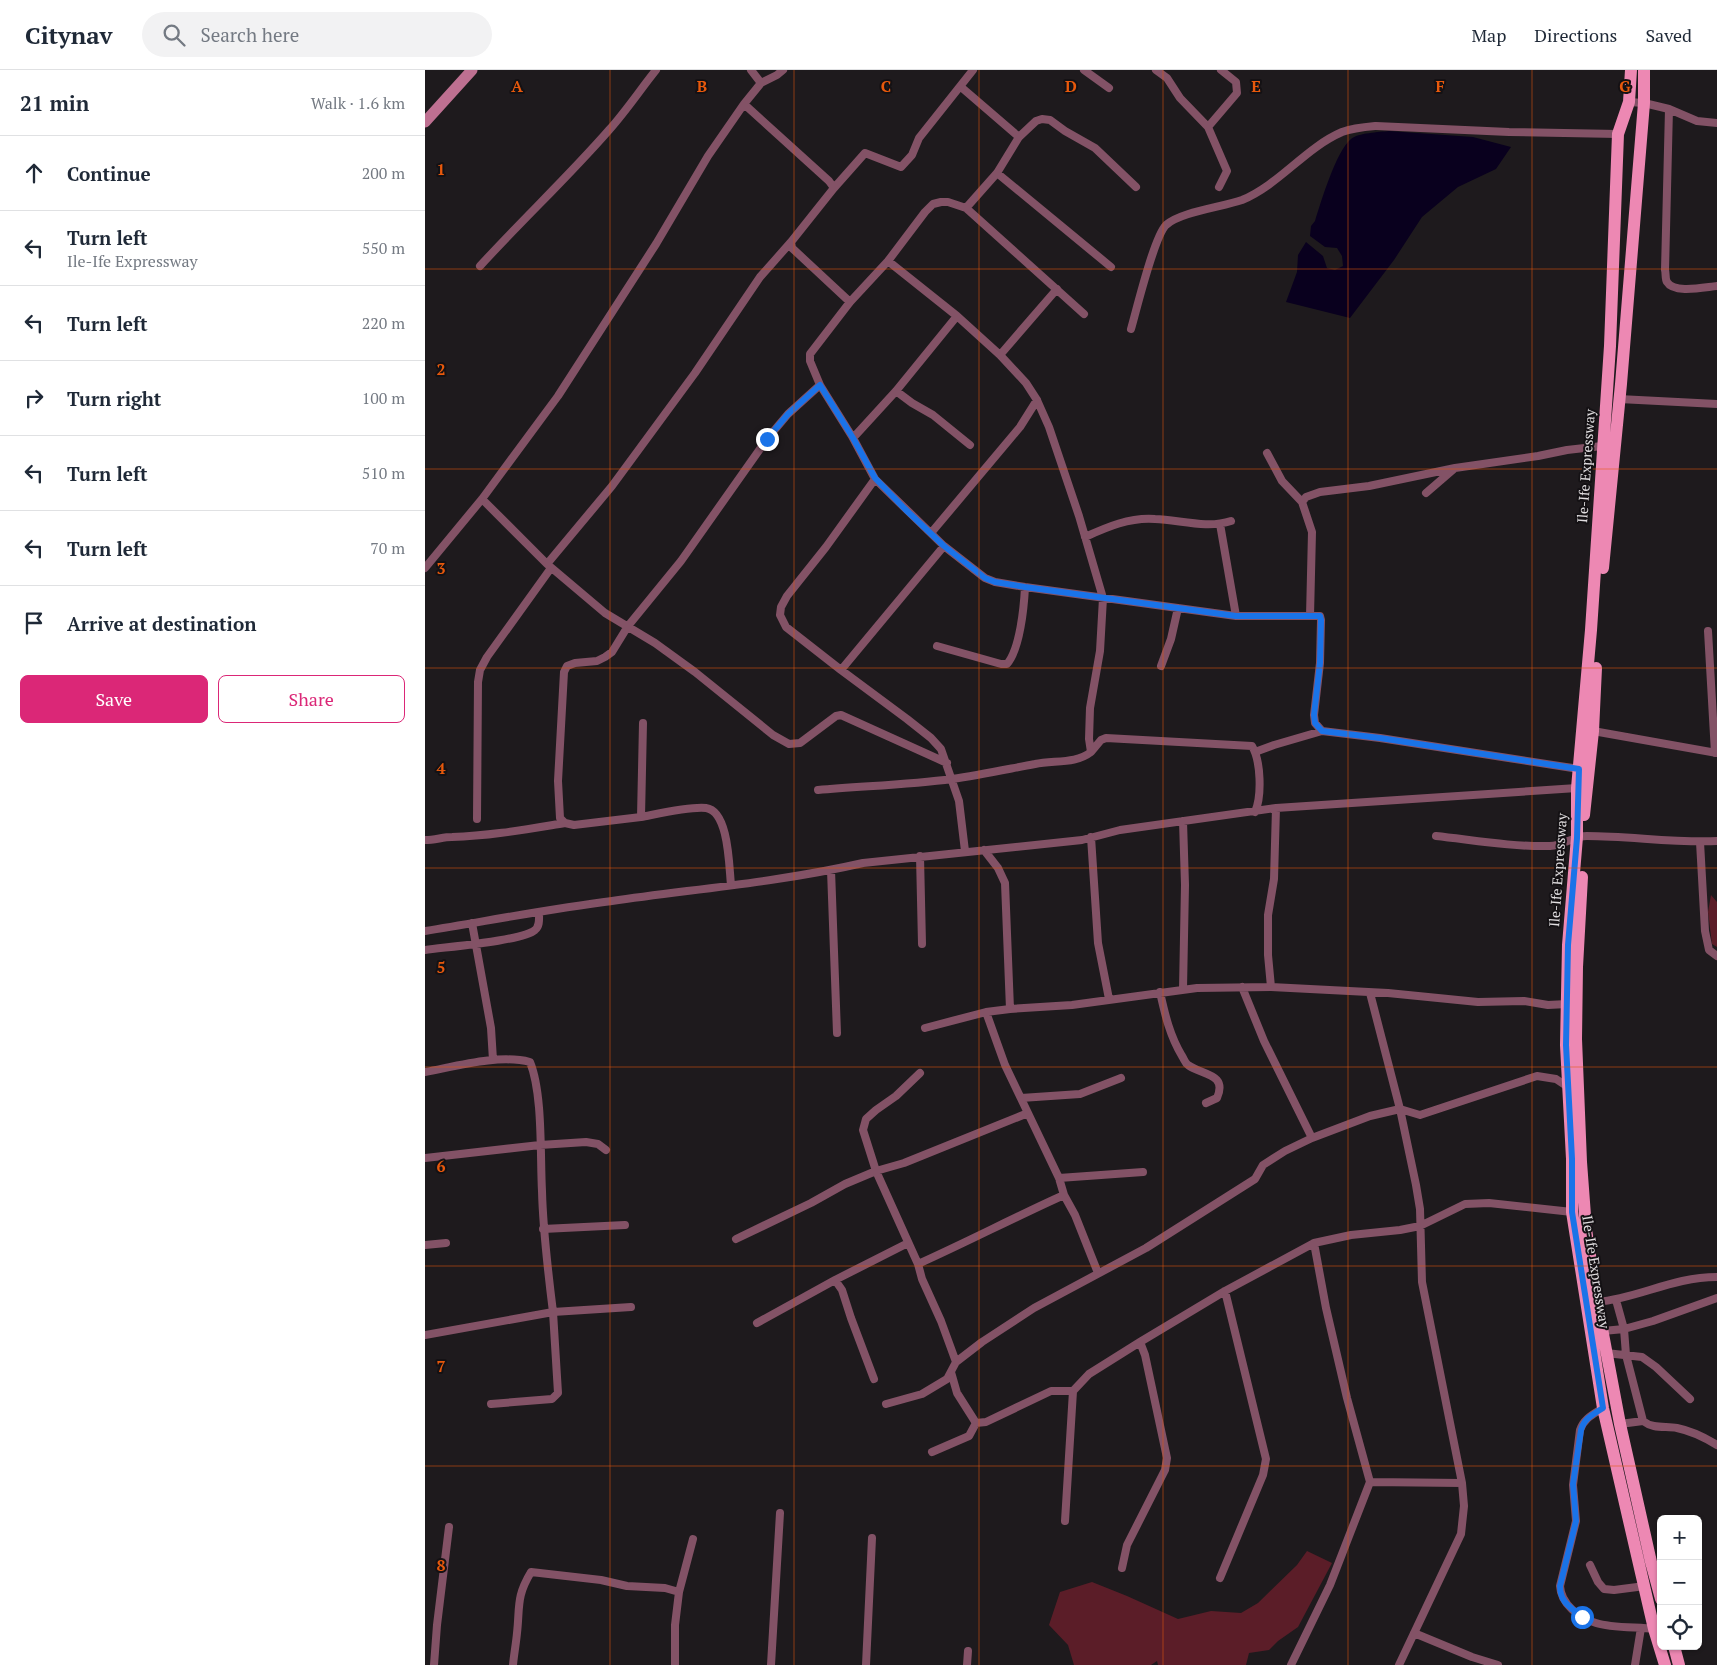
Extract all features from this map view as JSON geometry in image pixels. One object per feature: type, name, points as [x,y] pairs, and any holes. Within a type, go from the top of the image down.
[{"type":"main road","points":[[425,122],[472,70]]},
{"type":"main road","name":"Ile-Ife Expressway","points":[[1638,73],[1618,134],[1616,346],[1621,384],[1597,639],[1593,732],[1568,945],[1567,1004],[1586,1229],[1597,1302],[1620,1424],[1657,1584]]},
{"type":"main road","name":"Ile-Ife Expressway","points":[[1638,73],[1644,103],[1616,346],[1607,383],[1591,630],[1577,788],[1580,837],[1577,967],[1572,1060],[1568,1087],[1572,1159],[1572,1212],[1603,1408],[1665,1665]]},
{"type":"main road","points":[[1607,383],[1621,384]]},
{"type":"main road","points":[[1674,1650],[1679,1665]]},
{"type":"street","points":[[480,266],[608,131],[656,70]]},
{"type":"street","points":[[751,70],[761,83]]},
{"type":"street","points":[[425,568],[482,499],[558,396],[656,244],[708,156],[744,104],[761,83],[783,70]]},
{"type":"street","points":[[477,819],[480,670],[487,657],[549,566],[612,486],[695,373],[760,277],[865,153],[901,167],[912,155],[919,138],[973,70]]},
{"type":"street","points":[[1084,70],[1109,88]]},
{"type":"street","points":[[1156,70],[1167,78],[1180,98],[1208,127],[1227,171],[1219,187]]},
{"type":"street","points":[[1208,127],[1237,93],[1236,82],[1221,70]]},
{"type":"street","points":[[961,87],[1019,137]]},
{"type":"street","points":[[1629,102],[1644,103],[1669,109],[1697,121],[1717,123]]},
{"type":"street","points":[[744,104],[829,181],[834,188]]},
{"type":"street","points":[[1669,109],[1666,281],[1672,287],[1681,289],[1717,286]]},
{"type":"street","points":[[966,208],[997,173],[1019,137],[1036,121],[1051,120],[1065,131],[1095,148],[1135,187]]},
{"type":"street","points":[[1131,329],[1158,239],[1167,225],[1182,217],[1240,200],[1260,191],[1319,146],[1341,133],[1376,126],[1509,132],[1618,134]]},
{"type":"street","points":[[997,173],[1111,267]]},
{"type":"street","points":[[1084,314],[966,208],[948,202],[933,204],[888,261],[849,302],[810,354],[810,361],[820,385],[875,478],[944,546],[985,578],[995,582],[1025,587],[1082,593],[1103,598],[1236,616],[1320,616],[1320,663],[1314,715],[1315,723],[1322,731]]},
{"type":"street","points":[[791,242],[792,248],[849,302]]},
{"type":"street","points":[[888,261],[957,316],[1000,355],[1026,384],[1037,400],[1051,435],[1103,598],[1100,651],[1090,708],[1089,739],[1091,752]]},
{"type":"street","points":[[1000,355],[1057,289]]},
{"type":"street","points":[[853,438],[896,391],[957,316]]},
{"type":"street","points":[[565,823],[560,818],[557,781],[564,672],[567,666],[575,663],[597,661],[612,652],[628,626],[681,561],[767,439],[788,414],[820,385]]},
{"type":"street","points":[[896,391],[933,415],[970,445]]},
{"type":"street","points":[[1619,399],[1717,404]]},
{"type":"street","points":[[931,533],[1014,434],[1037,400]]},
{"type":"street","points":[[1302,502],[1305,497],[1320,492],[1369,486],[1455,468],[1602,446]]},
{"type":"street","points":[[1267,453],[1282,481],[1302,502],[1312,532],[1310,616]]},
{"type":"street","points":[[1426,493],[1455,468]]},
{"type":"street","points":[[875,478],[826,547],[787,596],[781,607],[780,615],[786,627],[907,719],[931,738],[941,749],[959,801],[965,851]]},
{"type":"street","points":[[482,499],[549,566],[605,613],[655,643],[695,672],[773,735],[789,744],[800,744],[836,716],[841,715],[947,763]]},
{"type":"street","points":[[1085,537],[1131,519],[1220,524],[1231,521]]},
{"type":"street","points":[[1220,524],[1236,616]]},
{"type":"street","points":[[841,670],[944,546]]},
{"type":"street","points":[[937,646],[1007,664],[1011,659],[1019,632],[1025,587]]},
{"type":"street","points":[[1161,666],[1171,639],[1178,608]]},
{"type":"street","points":[[1593,732],[1716,753],[1708,631]]},
{"type":"street","points":[[641,817],[643,723]]},
{"type":"street","points":[[1255,752],[1322,731],[1380,738],[1579,769]]},
{"type":"street","points":[[818,790],[951,779],[1077,759],[1086,756],[1101,740],[1106,738],[1252,746],[1255,752],[1259,792],[1255,812]]},
{"type":"street","points":[[425,931],[499,917],[539,913],[731,885],[831,870],[863,863],[1081,840],[1120,830],[1276,808],[1577,788]]},
{"type":"street","points":[[425,840],[565,823],[574,825],[698,808],[712,810],[717,814],[724,829],[731,885]]},
{"type":"street","points":[[1271,987],[1268,955],[1268,915],[1273,879],[1276,808]]},
{"type":"street","points":[[1183,821],[1185,885],[1183,989]]},
{"type":"street","points":[[1436,836],[1551,846],[1563,844],[1580,837],[1624,836],[1700,842],[1717,841]]},
{"type":"street","points":[[1091,837],[1098,942],[1109,999]]},
{"type":"street","points":[[1700,842],[1705,931],[1709,950],[1717,956]]},
{"type":"street","points":[[983,850],[999,868],[1005,883],[1010,1009]]},
{"type":"street","points":[[921,856],[922,944]]},
{"type":"street","points":[[831,870],[837,1033]]},
{"type":"street","points":[[425,950],[526,935],[535,930],[539,923],[539,913]]},
{"type":"street","points":[[472,923],[491,1028],[493,1060]]},
{"type":"street","points":[[1242,987],[1264,1041],[1312,1138]]},
{"type":"street","points":[[925,1028],[986,1012],[1072,1005],[1183,989],[1271,987],[1389,993],[1478,1002],[1525,1001],[1567,1004]]},
{"type":"street","points":[[1160,992],[1172,1039],[1187,1065],[1217,1080],[1220,1092],[1217,1098],[1206,1103]]},
{"type":"street","points":[[1370,993],[1416,1184],[1422,1282],[1462,1483],[1464,1506],[1461,1534],[1399,1665]]},
{"type":"street","points":[[986,1012],[1005,1065],[1059,1178],[1064,1195],[1075,1214],[1098,1273]]},
{"type":"street","points":[[425,1072],[493,1060],[518,1059],[530,1062],[534,1071],[538,1104],[543,1229],[553,1312],[558,1393],[552,1399],[491,1404]]},
{"type":"street","points":[[920,1073],[896,1096],[866,1119],[863,1130],[876,1171],[918,1264],[922,1279],[941,1321],[956,1362]]},
{"type":"street","points":[[887,1404],[922,1394],[947,1380],[956,1362],[982,1342],[1034,1308],[1162,1238],[1255,1178],[1263,1165],[1285,1151],[1312,1138],[1370,1116],[1399,1109],[1420,1115],[1537,1076],[1556,1079],[1568,1087]]},
{"type":"street","points":[[1021,1098],[1080,1094],[1121,1078]]},
{"type":"street","points":[[735,1239],[811,1203],[845,1184],[876,1171],[904,1163],[1028,1112]]},
{"type":"street","points":[[425,1158],[540,1145],[586,1142],[598,1144],[606,1150]]},
{"type":"street","points":[[1059,1178],[1143,1172]]},
{"type":"street","points":[[918,1264],[1064,1195]]},
{"type":"street","points":[[1065,1521],[1073,1391],[1089,1374],[1225,1290],[1314,1243],[1351,1235],[1420,1226],[1465,1204],[1489,1203],[1572,1212]]},
{"type":"street","points":[[543,1229],[625,1225]]},
{"type":"street","points":[[425,1245],[446,1243]]},
{"type":"street","points":[[1291,1665],[1330,1585],[1370,1482],[1347,1398],[1326,1308],[1314,1243]]},
{"type":"street","points":[[757,1323],[835,1280],[908,1244]]},
{"type":"street","points":[[1597,1302],[1616,1300],[1690,1278],[1717,1277]]},
{"type":"street","points":[[835,1280],[842,1290],[874,1379]]},
{"type":"street","points":[[1220,1578],[1263,1475],[1266,1459],[1225,1290]]},
{"type":"street","points":[[1603,1331],[1624,1329],[1653,1322],[1717,1298]]},
{"type":"street","points":[[1616,1300],[1624,1329],[1626,1355],[1643,1421],[1649,1426],[1678,1428],[1697,1433],[1717,1445]]},
{"type":"street","points":[[425,1335],[553,1312],[631,1307]]},
{"type":"street","points":[[1122,1568],[1127,1545],[1165,1470],[1167,1458],[1145,1355],[1140,1342]]},
{"type":"street","points":[[1606,1353],[1642,1356],[1690,1399]]},
{"type":"street","points":[[951,1372],[957,1393],[976,1423]]},
{"type":"street","points":[[976,1423],[986,1422],[1051,1391],[1073,1391]]},
{"type":"street","points":[[1603,1408],[1582,1423],[1573,1484],[1576,1521],[1560,1586],[1560,1596],[1567,1605],[1582,1617],[1597,1624],[1655,1629]]},
{"type":"street","points":[[1620,1424],[1643,1421]]},
{"type":"street","points":[[933,1452],[969,1436],[976,1423]]},
{"type":"street","points":[[1370,1482],[1462,1483]]},
{"type":"street","points":[[771,1665],[780,1513]]},
{"type":"street","points":[[434,1665],[449,1527]]},
{"type":"street","points":[[866,1665],[872,1538]]},
{"type":"street","points":[[675,1665],[675,1625],[679,1592],[693,1539]]},
{"type":"street","points":[[1589,1565],[1604,1589],[1614,1590],[1645,1586]]},
{"type":"street","points":[[513,1665],[518,1602],[523,1585],[531,1572],[601,1580],[627,1586],[665,1588],[679,1592]]},
{"type":"street","points":[[1635,1665],[1641,1628]]},
{"type":"street","points":[[1414,1633],[1472,1657],[1498,1665]]},
{"type":"street","points":[[967,1665],[968,1651]]},
{"type":"shaded area","points":[[1389,131],[1473,137],[1511,147],[1496,169],[1458,187],[1422,217],[1394,260],[1350,318],[1286,302],[1297,272],[1298,255],[1306,242],[1323,256],[1327,268],[1335,270],[1343,266],[1342,256],[1337,248],[1325,247],[1310,236],[1311,226],[1315,221],[1325,190],[1345,145],[1358,135]]},
{"type":"shaded area","points":[[1711,895],[1717,902],[1717,947],[1712,944],[1708,912]]},
{"type":"shaded area","points":[[1307,1551],[1332,1563],[1298,1627],[1269,1650],[1249,1653],[1246,1665],[1158,1665],[1157,1661],[1151,1665],[1074,1665],[1068,1645],[1049,1625],[1060,1592],[1092,1582],[1178,1619],[1211,1611],[1241,1613],[1258,1603],[1297,1565]]},
{"type":"route","points":[[767,439],[788,414],[820,385],[875,478],[944,546],[985,578],[995,582],[1025,587],[1082,593],[1103,598],[1236,616],[1320,616],[1320,663],[1314,715],[1315,723],[1322,731],[1380,738],[1579,769],[1577,838],[1568,945],[1566,1045],[1572,1159],[1572,1212],[1603,1408],[1582,1423],[1573,1484],[1576,1521],[1560,1586],[1560,1596],[1567,1605],[1582,1617]]}]
